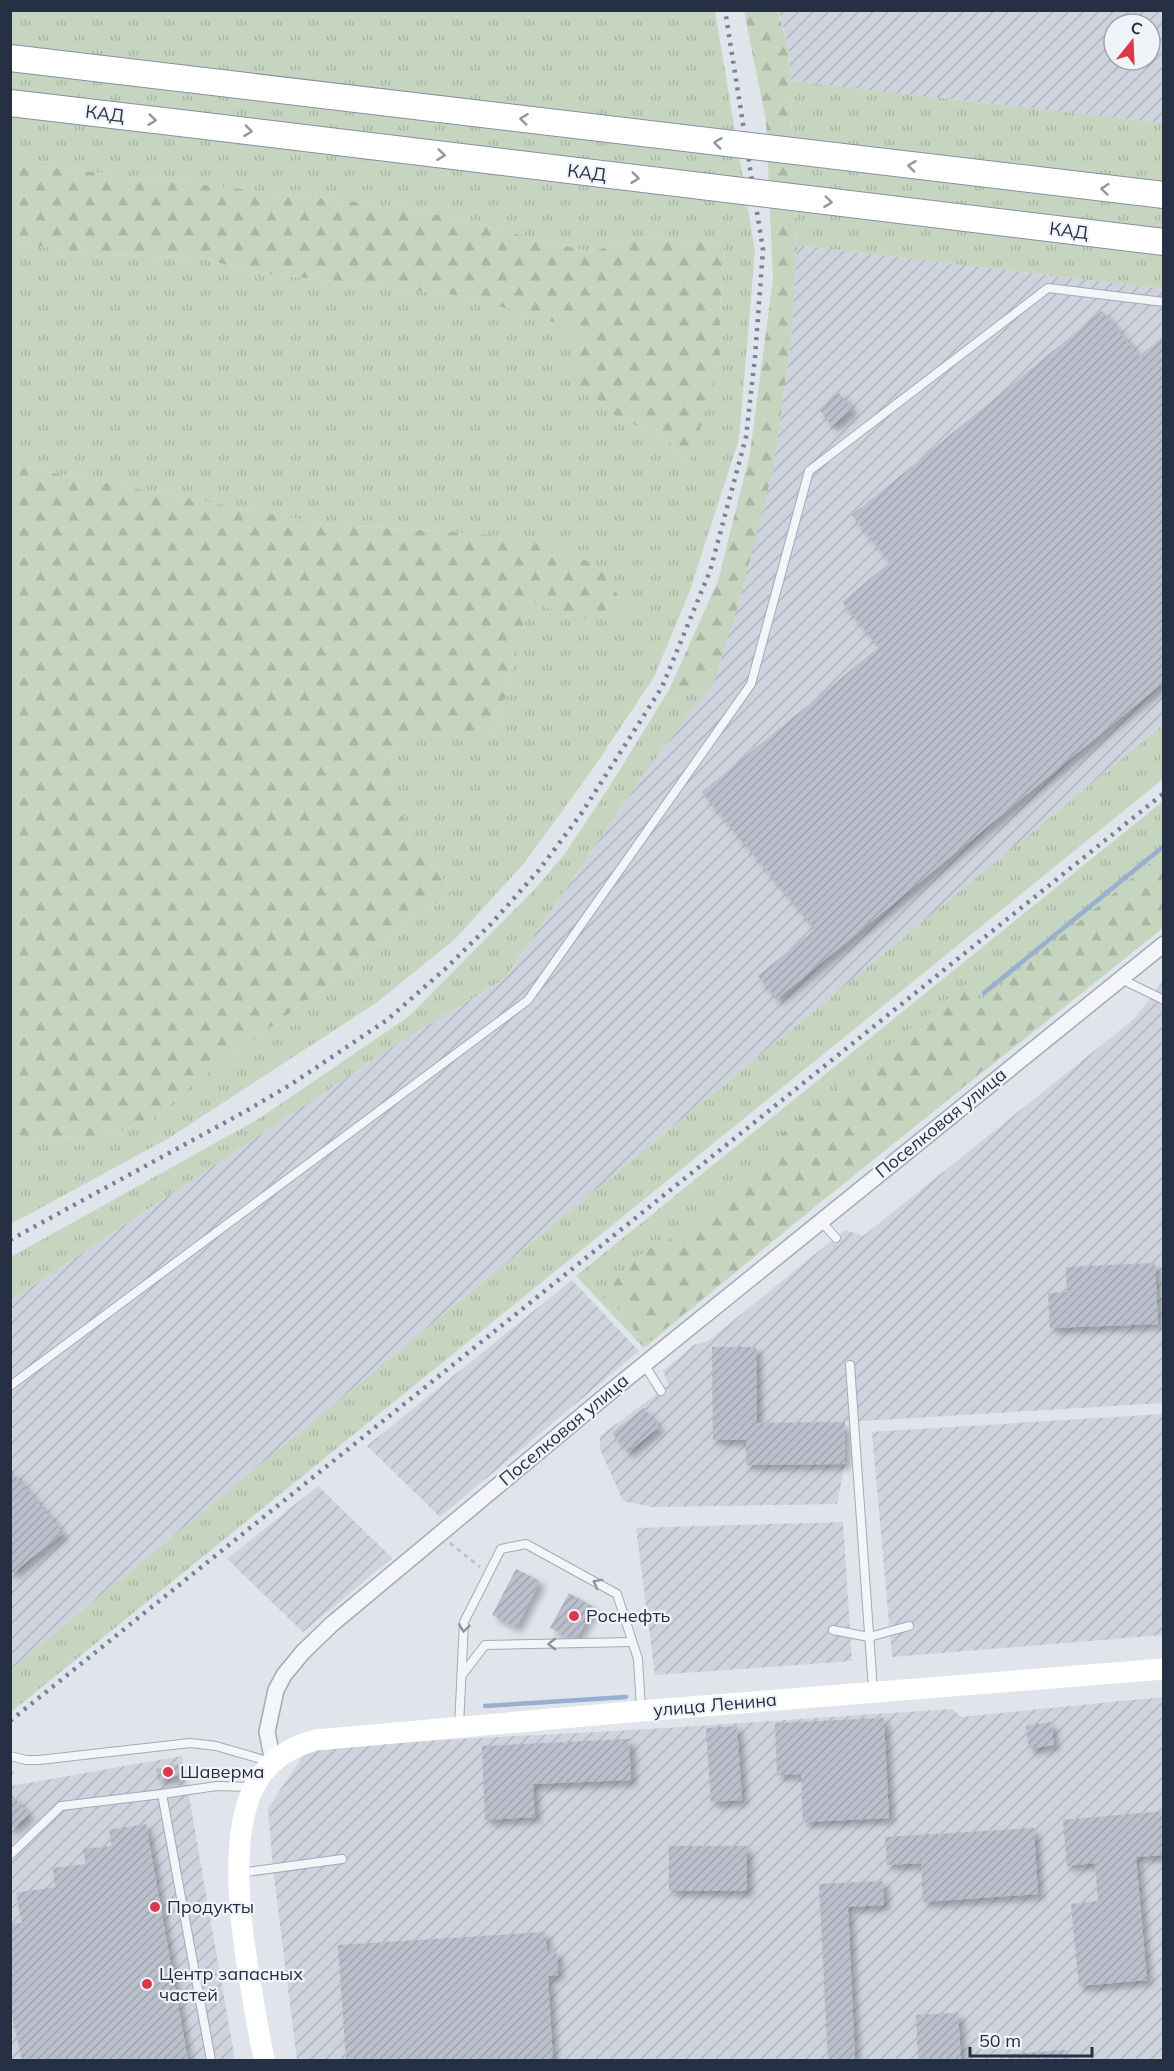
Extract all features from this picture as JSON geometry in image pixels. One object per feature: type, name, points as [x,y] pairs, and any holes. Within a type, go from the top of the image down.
[{"type":"highway","points":[[10,58],[1164,195]]},
{"type":"highway","name":"КАД","points":[[10,103],[1164,242]]},
{"type":"street","name":"Поселковая улица","points":[[273,1762],[267,1732],[276,1690],[284,1675],[303,1652],[332,1624],[644,1364],[1164,944]]},
{"type":"street","name":"улица Ленина","points":[[273,1762],[286,1751],[316,1740],[1164,1669]]},
{"type":"street","points":[[264,2061],[246,1957],[239,1846],[245,1813],[254,1787],[273,1762]]},
{"type":"lane","points":[[10,1386],[528,1000],[751,684],[809,471],[1048,288],[1164,302]]},
{"type":"lane","points":[[1120,979],[1164,1000]]},
{"type":"lane","points":[[821,1221],[836,1238]]},
{"type":"lane","points":[[644,1364],[661,1391]]},
{"type":"lane","points":[[850,1365],[873,1692]]},
{"type":"lane","points":[[459,1728],[464,1622],[501,1549],[526,1544],[617,1594],[638,1659],[641,1711]]},
{"type":"lane","points":[[833,1630],[869,1637],[909,1626]]},
{"type":"lane","points":[[462,1675],[485,1645],[632,1642]]},
{"type":"lane","points":[[10,1756],[39,1760],[190,1743],[216,1746],[273,1762]]},
{"type":"lane","points":[[10,1855],[61,1806],[217,1786],[254,1787]]},
{"type":"lane","points":[[162,1794],[211,2061]]},
{"type":"lane","points":[[240,1873],[342,1859]]},
{"type":"path","points":[[440,1534],[488,1574]]},
{"type":"shaded area","points":[[779,11],[1163,11],[1163,123],[791,81],[789,51]]},
{"type":"shaded area","points":[[797,245],[1163,289],[1163,725],[11,1669],[11,1300],[389,1049],[504,979],[644,774],[714,682],[773,470],[791,341]]},
{"type":"shaded area","points":[[1163,981],[1163,1403],[845,1422],[845,1464],[837,1504],[652,1507],[623,1501],[600,1449],[600,1436],[669,1385],[663,1371],[694,1345],[708,1341],[845,1230],[863,1236],[1134,1019]]},
{"type":"shaded area","points":[[572,1280],[639,1351],[440,1517],[367,1446]]},
{"type":"shaded area","points":[[1163,1414],[1163,1635],[892,1657],[872,1432]]},
{"type":"shaded area","points":[[318,1486],[392,1558],[303,1632],[227,1559]]},
{"type":"shaded area","points":[[843,1522],[852,1661],[655,1675],[636,1528]]},
{"type":"shaded area","points":[[1163,1697],[1163,2060],[297,2060],[273,1869],[268,1808],[309,1747],[634,1730],[952,1709],[961,1717]]},
{"type":"shaded area","points":[[182,1756],[235,2060],[11,2060],[11,1786]]},
{"type":"green space","points":[[11,11],[715,11],[755,251],[739,439],[689,593],[654,677],[592,770],[525,862],[455,939],[376,1003],[169,1138],[11,1224],[11,1135],[99,1136],[151,1121],[192,1085],[367,956],[407,922],[451,894],[425,844],[388,800],[393,740],[498,728],[529,601],[577,618],[436,531],[323,524],[11,465],[11,245],[42,246],[93,255],[198,257],[252,272],[463,296],[576,328],[578,383],[618,418],[665,438],[689,462],[720,360],[724,244],[642,237],[591,252],[408,208],[11,163]]},
{"type":"green space","points":[[744,11],[778,11],[788,50],[797,245],[791,341],[773,470],[740,599],[714,682],[673,700],[669,690],[718,581],[750,453],[773,279],[766,121]]},
{"type":"green space","points":[[778,11],[789,51],[791,81],[1163,123],[1163,289],[797,245],[788,50]]},
{"type":"green space","points":[[11,163],[408,208],[591,252],[642,237],[724,244],[720,360],[690,463],[665,438],[618,418],[578,383],[575,328],[463,296],[252,272],[198,257],[93,255],[42,246],[11,245]]},
{"type":"green space","points":[[11,465],[323,524],[494,535],[551,546],[601,567],[630,616],[577,619],[529,601],[498,728],[393,741],[388,800],[425,844],[451,894],[407,922],[367,956],[192,1085],[151,1121],[99,1136],[11,1135]]},
{"type":"green space","points":[[714,682],[644,774],[504,979],[389,1049],[11,1300],[11,1257],[260,1118],[408,1017],[536,888],[566,852],[669,690],[673,700]]},
{"type":"green space","points":[[1163,725],[1163,779],[11,1712],[11,1669]]},
{"type":"green space","points":[[1163,801],[1163,928],[807,1213],[644,1348],[576,1276]]},
{"type":"green space","points":[[1163,853],[1163,924],[651,1340],[635,1335],[631,1319],[603,1297],[633,1261],[651,1248],[698,1225],[705,1212],[712,1207],[726,1203],[742,1181],[770,1159],[776,1142],[786,1129],[965,985],[978,990],[979,999],[987,997]]},
{"type":"building","points":[[1102,311],[1139,356],[1164,336],[1164,682],[777,999],[758,976],[815,929],[702,792],[879,647],[842,602],[890,562],[852,515]]},
{"type":"building","points":[[839,393],[852,409],[832,426],[819,409]]},
{"type":"building","points":[[1155,1263],[1158,1324],[1050,1328],[1048,1293],[1067,1292],[1066,1267]]},
{"type":"building","points":[[712,1347],[756,1347],[757,1423],[845,1422],[845,1464],[746,1465],[746,1440],[713,1440]]},
{"type":"building","points":[[644,1408],[659,1427],[628,1452],[612,1433]]},
{"type":"building","points":[[10,1469],[63,1533],[10,1575]]},
{"type":"building","points":[[516,1569],[540,1581],[516,1627],[492,1615]]},
{"type":"building","points":[[569,1593],[594,1607],[575,1641],[550,1628]]},
{"type":"building","points":[[884,1718],[889,1818],[803,1822],[801,1774],[777,1775],[775,1723]]},
{"type":"building","points":[[1051,1722],[1054,1745],[1029,1749],[1026,1726]]},
{"type":"building","points":[[737,1726],[742,1800],[711,1802],[706,1728]]},
{"type":"building","points":[[629,1739],[631,1780],[533,1784],[535,1817],[485,1820],[482,1746]]},
{"type":"building","name":"Шаверма","points":[[178,1764],[180,1775],[158,1780],[156,1769]]},
{"type":"building","points":[[12,1795],[29,1814],[10,1831],[10,1796]]},
{"type":"building","points":[[1164,1811],[1164,1855],[1136,1857],[1147,1980],[1079,1986],[1071,1904],[1098,1901],[1095,1863],[1067,1866],[1063,1820]]},
{"type":"building","points":[[146,1824],[188,2060],[22,2060],[10,2006],[10,1924],[22,1923],[16,1893],[55,1887],[53,1868],[86,1864],[83,1849],[112,1846],[109,1830]]},
{"type":"building","points":[[1034,1828],[1038,1894],[923,1902],[921,1863],[887,1865],[885,1837]]},
{"type":"building","points":[[669,1846],[747,1846],[747,1891],[669,1891]]},
{"type":"building","points":[[883,1881],[884,1905],[848,1907],[855,2060],[828,2060],[819,1884]]},
{"type":"building","points":[[545,1932],[547,1952],[557,1951],[558,1975],[548,1976],[553,2060],[346,2060],[338,1945]]},
{"type":"building","points":[[958,2013],[961,2060],[918,2060],[916,2015]]},
{"type":"building","points":[[1065,2050],[1066,2060],[1008,2060],[1008,2054]]},
{"type":"waterway","points":[[984,993],[1164,846]]},
{"type":"waterway","points":[[485,1706],[626,1697]]},
{"type":"railway","points":[[10,1240],[246,1111],[290,1085],[387,1020],[445,969],[491,924],[539,870],[581,814],[662,687],[710,571],[746,437],[755,357],[763,250],[725,10]]},
{"type":"railway","points":[[10,1721],[1164,793]]},
{"type":"place","name":"Роснефть","points":[[574,1616]]},
{"type":"place","name":"Шаверма","points":[[168,1772]]},
{"type":"place","name":"Продукты","points":[[155,1907]]},
{"type":"place","name":"Центр запасных частей","points":[[147,1984]]}]
